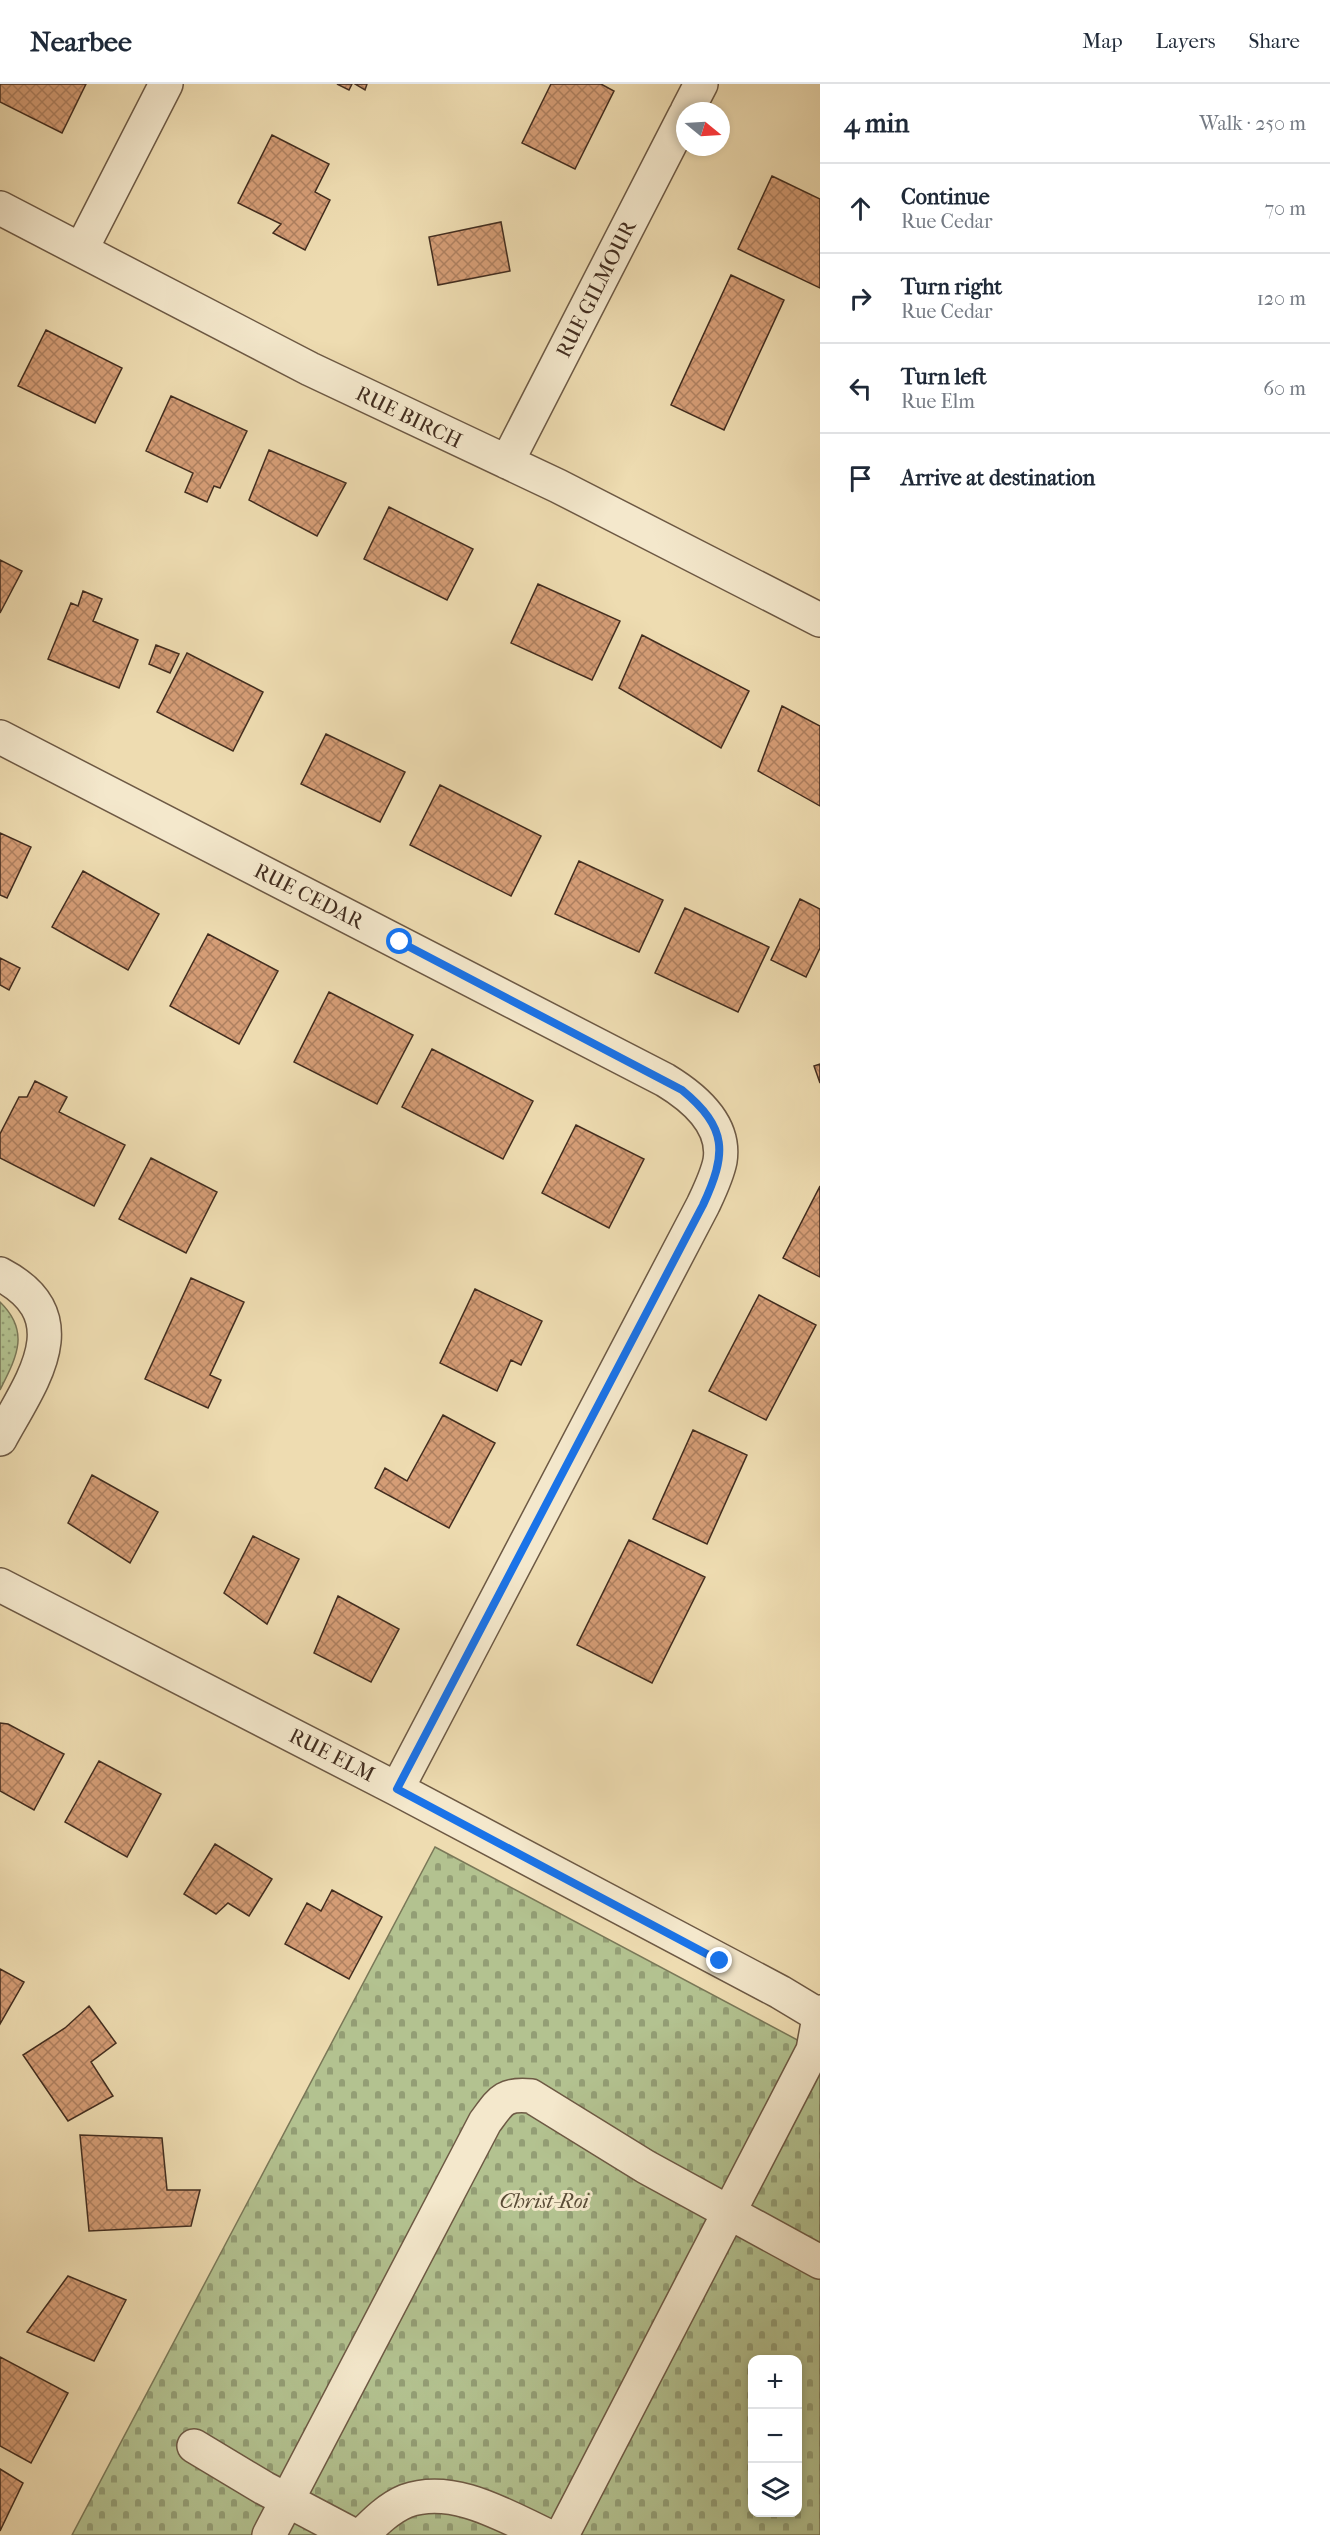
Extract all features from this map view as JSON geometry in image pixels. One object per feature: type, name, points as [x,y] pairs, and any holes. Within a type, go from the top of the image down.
[{"type":"street","points":[[81,250],[166,84]]},
{"type":"street","points":[[692,102],[701,84]]},
{"type":"street","name":"RUE GILMOUR","points":[[507,462],[676,133]]},
{"type":"street","name":"RUE BIRCH","points":[[0,208],[310,369],[507,462],[820,620]]},
{"type":"street","name":"RUE CEDAR","points":[[0,737],[665,1080],[698,1103],[712,1121],[719,1139],[720,1158],[716,1178],[703,1205],[397,1789]]},
{"type":"street","points":[[0,1274],[26,1293],[38,1306],[44,1322],[46,1339],[37,1374],[0,1439]]},
{"type":"street","name":"RUE ELM","points":[[0,1586],[397,1789],[820,2014]]},
{"type":"street","points":[[562,2535],[813,2050],[820,2014]]},
{"type":"street","points":[[269,2535],[485,2122],[499,2102],[515,2094],[531,2096],[646,2167],[820,2262]]},
{"type":"street","points":[[194,2446],[353,2535]]},
{"type":"street","points":[[362,2535],[380,2517],[405,2501],[453,2497],[502,2515],[546,2535]]},
{"type":"green space","points":[[0,1302],[10,1313],[15,1324],[18,1345],[0,1390]]},
{"type":"green space","name":"Christ-Roi","points":[[435,1847],[820,2052],[820,2535],[72,2535]]},
{"type":"building","points":[[0,84],[86,84],[62,133],[0,102]]},
{"type":"building","points":[[337,84],[352,84],[349,90]]},
{"type":"building","points":[[355,84],[367,84],[365,90]]},
{"type":"building","points":[[551,84],[601,84],[614,91],[575,169],[522,143]]},
{"type":"building","points":[[272,135],[329,164],[315,192],[330,200],[305,250],[273,233],[281,224],[238,203]]},
{"type":"building","points":[[772,176],[820,199],[820,288],[738,249]]},
{"type":"building","points":[[501,222],[510,271],[438,285],[429,237]]},
{"type":"building","points":[[731,275],[784,300],[724,430],[671,405]]},
{"type":"building","points":[[46,330],[122,368],[95,423],[18,386]]},
{"type":"building","points":[[171,396],[247,431],[220,488],[214,486],[207,502],[185,492],[193,473],[146,451]]},
{"type":"building","points":[[269,450],[346,483],[317,536],[249,500]]},
{"type":"building","points":[[389,507],[473,549],[447,600],[364,559]]},
{"type":"building","points":[[0,560],[22,571],[0,613]]},
{"type":"building","points":[[538,584],[620,621],[592,680],[511,643]]},
{"type":"building","points":[[83,591],[102,599],[93,621],[138,640],[119,688],[48,659],[71,603],[78,606]]},
{"type":"building","points":[[642,635],[749,691],[721,748],[619,688]]},
{"type":"building","points":[[156,645],[179,654],[170,673],[149,664]]},
{"type":"building","points":[[187,653],[263,692],[233,751],[157,712]]},
{"type":"building","points":[[782,706],[820,726],[820,806],[758,771]]},
{"type":"building","points":[[326,734],[405,772],[380,822],[301,784]]},
{"type":"building","points":[[440,785],[541,836],[511,896],[410,845]]},
{"type":"building","points":[[0,833],[31,847],[7,898],[0,895]]},
{"type":"building","points":[[579,861],[663,900],[639,952],[555,914]]},
{"type":"building","points":[[83,871],[159,914],[128,970],[52,927]]},
{"type":"building","points":[[800,899],[820,909],[820,948],[806,977],[771,960]]},
{"type":"building","points":[[685,908],[769,947],[738,1012],[655,973]]},
{"type":"building","points":[[208,934],[278,971],[239,1044],[170,1006]]},
{"type":"building","points":[[0,958],[20,968],[9,990],[0,985]]},
{"type":"building","points":[[329,992],[413,1035],[377,1104],[294,1062]]},
{"type":"building","points":[[432,1049],[533,1101],[503,1159],[402,1107]]},
{"type":"building","points":[[820,1064],[820,1083],[814,1066]]},
{"type":"building","points":[[35,1081],[67,1097],[59,1112],[125,1145],[94,1206],[0,1158],[0,1134],[19,1097],[27,1097]]},
{"type":"building","points":[[576,1125],[644,1159],[609,1228],[542,1193]]},
{"type":"building","points":[[151,1158],[217,1192],[186,1253],[119,1219]]},
{"type":"building","points":[[820,1186],[820,1277],[783,1258]]},
{"type":"building","points":[[191,1278],[244,1302],[210,1375],[221,1380],[208,1408],[145,1379]]},
{"type":"building","points":[[475,1289],[542,1321],[521,1365],[511,1360],[497,1391],[440,1363]]},
{"type":"building","points":[[759,1295],[816,1325],[766,1420],[709,1391]]},
{"type":"building","points":[[443,1415],[495,1443],[449,1528],[375,1488],[385,1468],[407,1481]]},
{"type":"building","points":[[693,1430],[747,1455],[707,1544],[653,1519]]},
{"type":"building","points":[[92,1475],[158,1512],[130,1563],[68,1523]]},
{"type":"building","points":[[253,1536],[299,1559],[267,1624],[224,1593]]},
{"type":"building","points":[[629,1540],[705,1577],[652,1683],[577,1645]]},
{"type":"building","points":[[338,1596],[399,1629],[371,1682],[314,1653]]},
{"type":"building","points":[[0,1723],[8,1724],[64,1754],[34,1810],[0,1791]]},
{"type":"building","points":[[99,1761],[161,1794],[127,1857],[65,1822]]},
{"type":"building","points":[[215,1844],[272,1879],[249,1916],[228,1903],[216,1914],[184,1894]]},
{"type":"building","points":[[332,1890],[382,1917],[349,1979],[285,1944],[307,1903],[321,1911]]},
{"type":"building","points":[[0,1969],[24,1982],[0,2024]]},
{"type":"building","points":[[89,2006],[116,2043],[91,2062],[113,2096],[68,2121],[23,2055],[65,2028]]},
{"type":"building","points":[[80,2135],[162,2138],[167,2190],[200,2190],[191,2226],[89,2231]]},
{"type":"building","points":[[68,2276],[126,2300],[94,2361],[27,2332]]},
{"type":"building","points":[[0,2357],[68,2393],[31,2463],[0,2446]]},
{"type":"building","points":[[0,2469],[23,2483],[0,2531]]},
{"type":"route","points":[[400,942],[682,1090],[698,1103],[712,1121],[719,1139],[720,1158],[716,1178],[703,1205],[397,1789],[720,1961]]}]
